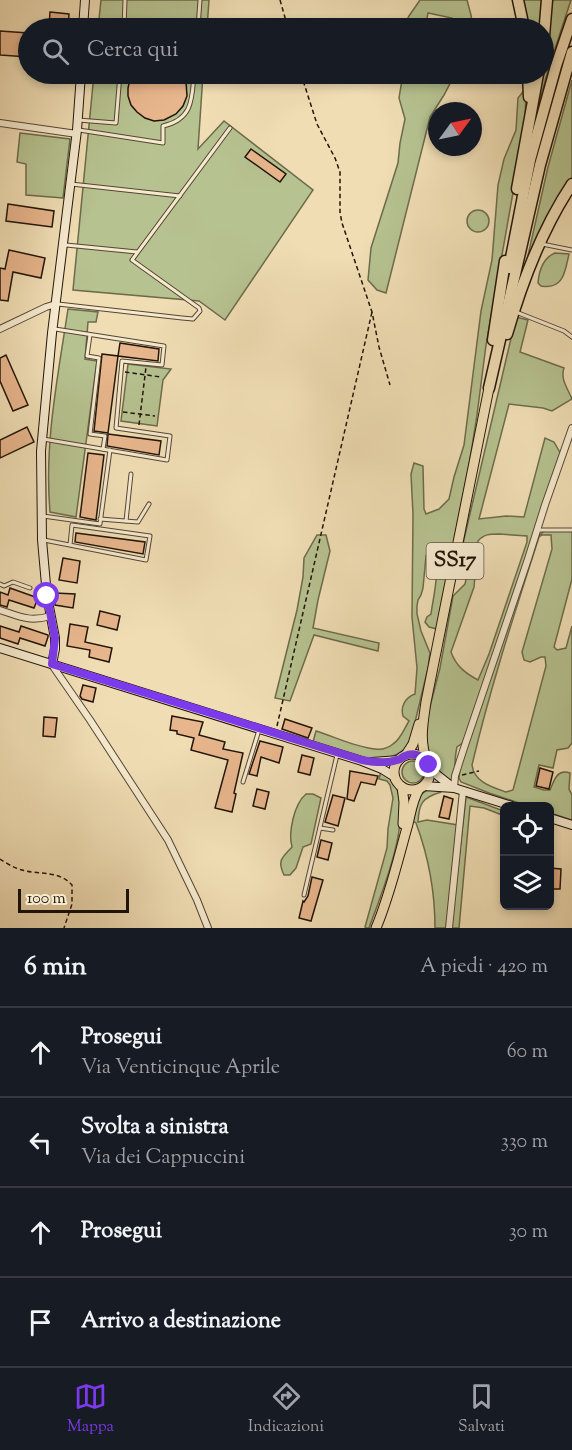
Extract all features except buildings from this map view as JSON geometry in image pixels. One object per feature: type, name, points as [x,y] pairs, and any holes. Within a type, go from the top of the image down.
[{"type":"highway","points":[[518,0],[522,18]]},
{"type":"highway","points":[[545,18],[547,0]]},
{"type":"highway","name":"SS17","points":[[554,73],[572,19]]},
{"type":"highway","name":"SS17","points":[[489,388],[540,165],[572,52]]},
{"type":"highway","points":[[528,84],[528,129]]},
{"type":"highway","points":[[489,388],[492,344],[509,234],[536,84]]},
{"type":"highway","name":"SS17","points":[[496,352],[506,285],[530,160],[551,84]]},
{"type":"highway","points":[[489,388],[526,279],[552,220],[572,184]]},
{"type":"main road","name":"SS17","points":[[376,928],[388,894],[411,805],[414,797],[430,777],[422,741],[426,702],[489,388]]},
{"type":"main road","name":"SS17","points":[[395,777],[394,771],[412,744],[426,702]]},
{"type":"main road","points":[[403,757],[417,754],[428,763]]},
{"type":"main road","points":[[395,777],[396,781],[408,790],[422,788]]},
{"type":"main road","name":"SS17","points":[[402,787],[404,802],[402,841]]},
{"type":"street","points":[[84,18],[85,0]]},
{"type":"street","points":[[80,84],[77,132],[41,438],[42,540],[55,638],[52,664],[168,840],[208,928]]},
{"type":"street","points":[[0,123],[77,132]]},
{"type":"street","points":[[0,329],[56,304]]},
{"type":"street","points":[[449,928],[458,790],[455,776],[538,530],[544,504],[572,428]]},
{"type":"street","points":[[0,610],[30,620],[51,616]]},
{"type":"street","points":[[0,648],[362,760],[395,777]]},
{"type":"street","points":[[362,760],[381,762],[403,757]]},
{"type":"street","points":[[428,763],[437,775],[458,790]]},
{"type":"street","points":[[422,788],[441,786],[500,803]]},
{"type":"street","points":[[554,820],[572,825]]},
{"type":"lane","points":[[124,18],[125,0]]},
{"type":"lane","points":[[199,18],[200,0]]},
{"type":"lane","points":[[78,120],[116,123],[119,84]]},
{"type":"lane","points":[[77,132],[163,143],[163,126],[181,118],[191,104],[193,84]]},
{"type":"lane","points":[[56,304],[193,319],[197,315],[199,308],[132,260],[230,128]]},
{"type":"lane","points":[[71,184],[180,196]]},
{"type":"lane","points":[[64,244],[138,252]]},
{"type":"lane","points":[[541,244],[572,250]]},
{"type":"lane","points":[[514,312],[564,331],[572,337]]},
{"type":"lane","points":[[41,438],[167,460],[170,436],[116,428],[122,361],[162,366],[165,346],[53,329]]},
{"type":"lane","points":[[90,334],[87,356],[99,357],[90,434],[105,436],[103,449]]},
{"type":"lane","points":[[41,516],[100,524],[110,450]]},
{"type":"lane","points":[[126,521],[131,474]]},
{"type":"lane","points":[[100,519],[138,522],[149,504]]},
{"type":"lane","points":[[42,540],[146,560],[150,536],[72,525],[70,545]]},
{"type":"lane","points":[[538,530],[572,530]]},
{"type":"lane","points":[[0,584],[4,586],[14,582],[30,588]]},
{"type":"lane","points":[[243,782],[260,728]]},
{"type":"lane","points":[[304,895],[337,753]]},
{"type":"lane","points":[[320,828],[333,830]]},
{"type":"path","points":[[280,0],[285,18]]},
{"type":"path","points":[[304,84],[317,124],[340,172],[342,223],[372,312],[390,385]]},
{"type":"path","points":[[276,734],[372,312]]},
{"type":"path","points":[[138,431],[147,364]]},
{"type":"path","points":[[121,372],[161,377]]},
{"type":"path","points":[[117,411],[155,416]]},
{"type":"path","points":[[455,776],[479,771]]},
{"type":"path","points":[[0,859],[21,870],[58,876],[68,880],[72,885],[72,904],[64,928]]},
{"type":"green space","points":[[101,0],[209,0],[208,18],[99,18]]},
{"type":"green space","points":[[420,0],[467,0],[471,18],[452,18],[428,13],[427,18],[408,18]]},
{"type":"green space","points":[[522,0],[544,0],[542,18],[526,18]]},
{"type":"green space","points":[[550,0],[571,0],[554,52],[554,18],[548,18]]},
{"type":"green space","points":[[572,80],[572,180],[524,273],[548,167]]},
{"type":"green space","points":[[93,84],[202,84],[198,149],[224,121],[313,190],[225,320],[199,301],[73,290]]},
{"type":"green space","points":[[401,84],[450,84],[440,102],[428,102],[428,125],[386,293],[377,290],[368,280],[371,248],[398,163],[405,119],[399,98]]},
{"type":"green space","points":[[539,84],[544,84],[538,106],[536,104]]},
{"type":"green space","points":[[526,88],[525,125],[486,345],[469,465],[437,629],[429,627],[425,622],[431,614],[436,582],[436,566],[431,552],[428,552],[426,556],[423,588],[418,600],[417,614],[430,653],[410,743],[400,752],[389,757],[377,759],[350,754],[313,742],[316,731],[360,746],[380,749],[396,742],[409,721],[403,716],[402,709],[406,700],[415,694],[417,668],[412,617],[411,474],[414,463],[423,466],[426,514],[439,509],[449,499],[464,445],[481,311],[492,260],[498,185],[504,159],[516,130],[518,98]]},
{"type":"green space","points":[[20,133],[70,139],[63,198],[26,195],[26,164],[17,162]]},
{"type":"green space","points":[[478,210],[486,213],[489,221],[486,229],[478,232],[470,229],[467,221],[470,213]]},
{"type":"green space","points":[[555,253],[569,254],[562,278],[555,285],[541,286],[538,283],[542,265]]},
{"type":"green space","points":[[68,309],[98,312],[96,322],[88,322],[85,359],[97,361],[76,517],[50,512],[49,486],[50,435]]},
{"type":"green space","points":[[516,317],[528,320],[520,352],[564,368],[564,380],[572,399],[552,411],[509,404],[479,519],[524,517],[545,438],[554,442],[562,456],[464,742],[457,747],[454,775],[450,780],[436,769],[425,748],[426,722],[440,668],[453,596],[465,584],[470,562],[462,548]],"holes":[[[490,534],[527,536],[527,542],[489,654],[478,680],[462,669],[451,652],[474,587],[478,541]]]},
{"type":"green space","points":[[128,364],[171,369],[163,380],[157,426],[121,421]]},
{"type":"green space","points":[[544,531],[572,531],[572,579],[554,647],[557,650],[566,648],[572,626],[572,743],[568,748],[557,750],[553,768],[539,765],[534,787],[550,790],[559,774],[570,773],[572,820],[554,814],[554,802],[516,802],[461,782],[459,778],[460,767],[539,536]],"holes":[[[551,535],[552,549],[522,652],[524,660],[530,662],[545,657],[546,666],[513,790],[506,792],[480,780],[473,771],[472,765],[495,679],[539,537]]]},
{"type":"green space","points":[[317,535],[326,535],[330,551],[313,628],[379,643],[378,651],[314,635],[290,701],[275,698],[297,610],[304,558]]},
{"type":"green space","points":[[409,761],[417,761],[424,768],[424,776],[417,783],[409,783],[402,776],[402,768]]},
{"type":"green space","points":[[381,771],[394,783],[400,800],[400,821],[390,869],[369,928],[366,928],[387,848],[393,798],[390,785],[387,781],[379,779]]},
{"type":"green space","points":[[441,789],[441,792],[423,802],[419,810],[418,822],[427,820],[458,825],[453,910],[466,797],[500,810],[500,814],[470,806],[459,928],[435,928],[434,901],[428,862],[416,823],[413,821],[419,796],[426,791]]},
{"type":"green space","points":[[306,794],[313,794],[321,798],[311,844],[303,847],[296,868],[290,875],[284,875],[281,862],[292,847],[293,819],[298,805]]},
{"type":"route","points":[[47,596],[55,638],[52,664],[362,760],[390,762],[406,755],[417,754],[423,757],[429,765]]}]
